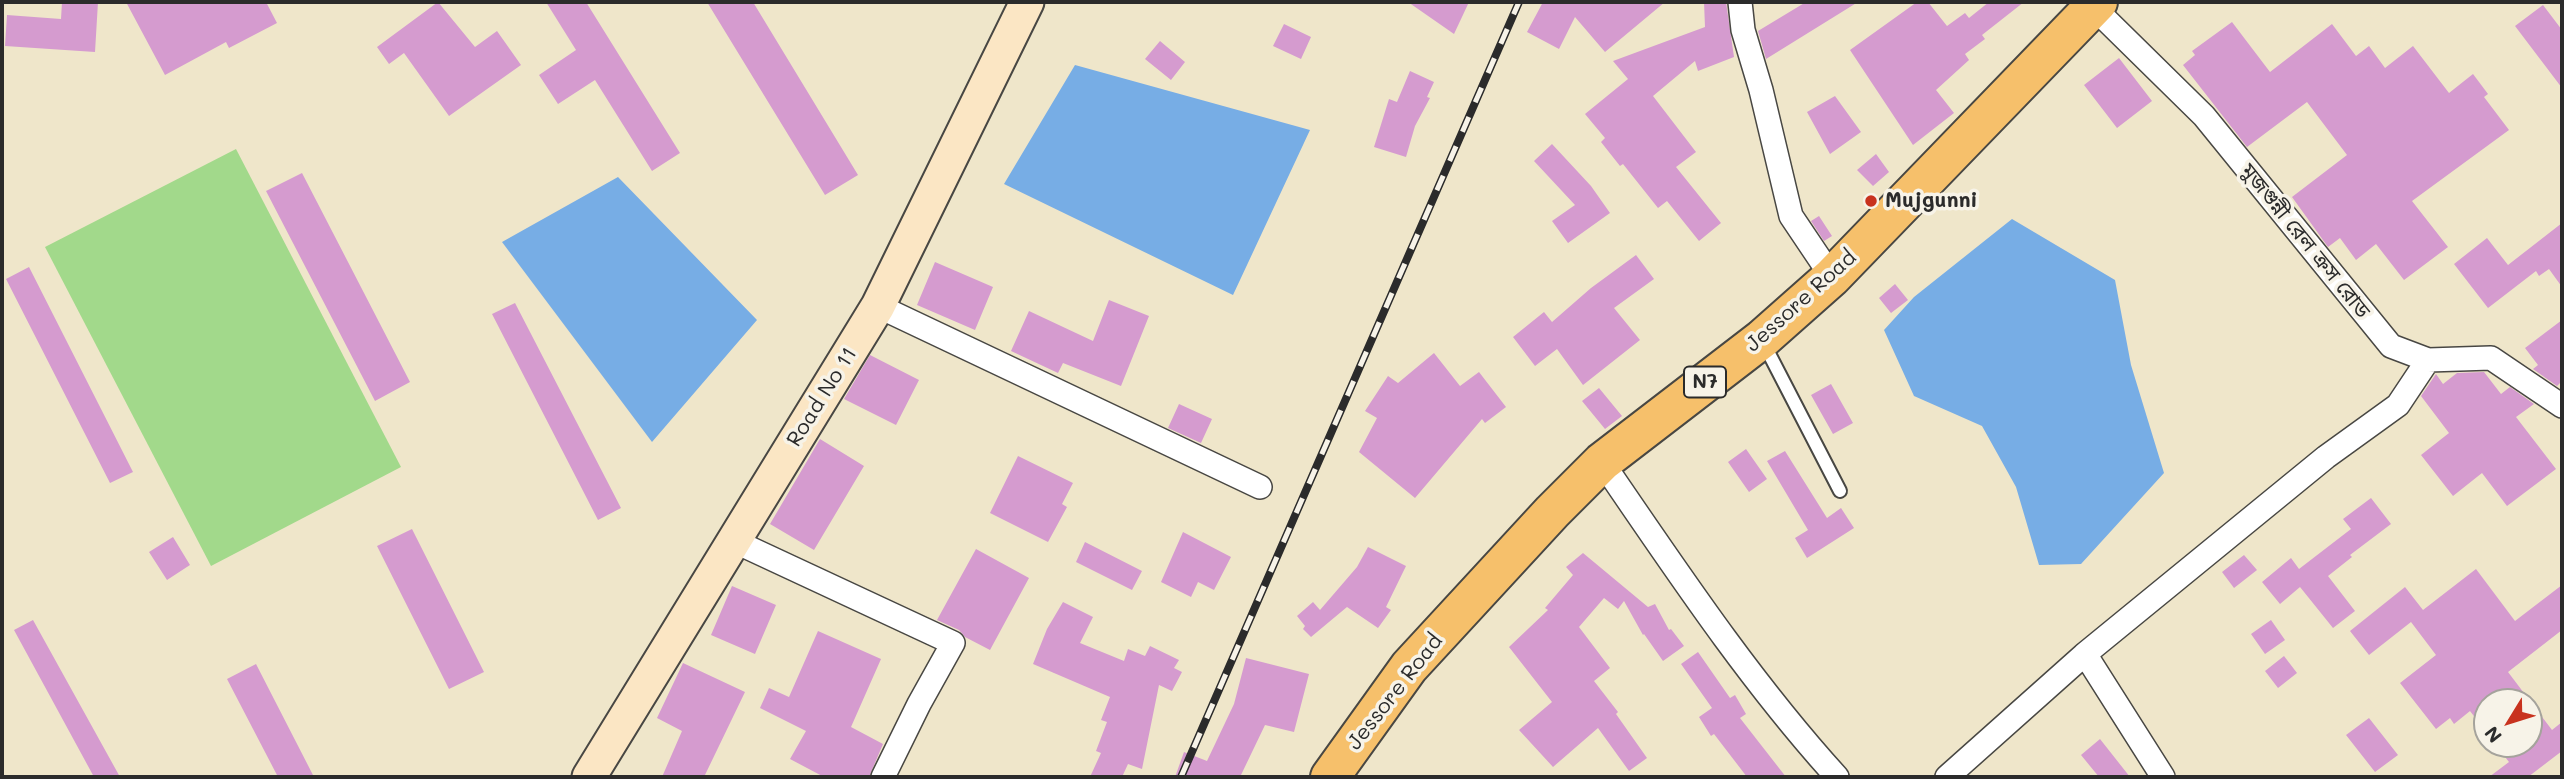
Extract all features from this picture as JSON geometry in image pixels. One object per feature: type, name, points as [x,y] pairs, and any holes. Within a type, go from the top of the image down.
[{"type":"highway","name":"Jessore Road","points":[[1330,777],[1409,667],[1552,512],[1602,462],[1762,339],[1832,277],[2093,4]]},
{"type":"street","name":"Road No 11","points":[[589,777],[878,306],[1027,2]]},
{"type":"street","points":[[1740,2],[1743,30],[1764,102],[1791,216],[1832,277]]},
{"type":"street","name":"মুজগুন্নী রেল ক্রস রোড","points":[[2093,4],[2204,116],[2391,346],[2428,360],[2491,358],[2562,406]]},
{"type":"street","points":[[878,306],[1260,487]]},
{"type":"street","points":[[1958,774],[2085,654],[2326,457],[2398,405],[2428,360]]},
{"type":"street","points":[[1602,462],[1700,606],[1801,737],[1837,777]]},
{"type":"street","points":[[734,541],[953,643],[883,777]]},
{"type":"street","points":[[2085,654],[2163,777]]},
{"type":"lane","points":[[1762,339],[1840,491]]},
{"type":"green space","points":[[236,149],[401,467],[211,566],[45,247]]},
{"type":"water","points":[[1075,65],[1310,130],[1233,295],[1004,184]]},
{"type":"water","points":[[618,177],[757,320],[652,442],[502,242]]},
{"type":"water","points":[[2012,219],[2115,280],[2131,365],[2164,473],[2081,564],[2039,565],[2016,487],[1982,426],[1914,396],[1884,330],[1914,297]]},
{"type":"building","points":[[62,2],[98,2],[95,52],[5,46],[7,15],[61,19]]},
{"type":"building","points":[[126,2],[266,2],[277,23],[229,48],[226,42],[165,75]]},
{"type":"building","points":[[438,2],[475,47],[497,31],[521,65],[449,116],[404,53],[389,64],[377,47]]},
{"type":"building","points":[[546,2],[586,2],[680,153],[652,171],[595,80],[558,104],[539,75],[576,50]]},
{"type":"building","points":[[707,2],[753,2],[858,175],[825,195]]},
{"type":"building","points":[[1408,2],[1469,2],[1454,34]]},
{"type":"building","points":[[1543,2],[1665,2],[1605,52],[1575,17],[1559,49],[1527,32]]},
{"type":"building","points":[[1704,2],[1726,2],[1734,57],[1698,71],[1695,61],[1653,96],[1696,152],[1676,167],[1721,223],[1699,241],[1667,201],[1658,208],[1623,164],[1620,166],[1601,142],[1605,138],[1585,114],[1628,79],[1613,61],[1705,27]]},
{"type":"building","points":[[1806,2],[1858,2],[1766,59],[1758,31]]},
{"type":"building","points":[[1917,2],[1928,2],[1947,26],[1965,13],[1969,18],[1989,2],[2024,2],[1982,35],[1985,39],[1965,54],[1969,60],[1936,90],[1954,113],[1913,145],[1850,50]]},
{"type":"building","points":[[2543,5],[2562,30],[2562,88],[2515,26]]},
{"type":"building","points":[[2232,22],[2270,72],[2332,24],[2356,56],[2369,46],[2385,68],[2413,46],[2449,93],[2473,74],[2488,94],[2484,97],[2509,130],[2412,201],[2448,247],[2404,280],[2376,244],[2356,260],[2340,238],[2328,247],[2292,197],[2347,155],[2307,102],[2247,147],[2183,65],[2195,55],[2192,51]]},
{"type":"building","points":[[1284,24],[1311,37],[1301,59],[1273,46]]},
{"type":"building","points":[[1160,41],[1185,62],[1171,80],[1145,59]]},
{"type":"building","points":[[2119,58],[2152,101],[2117,128],[2084,85]]},
{"type":"building","points":[[1410,71],[1434,82],[1427,97],[1430,98],[1415,126],[1406,157],[1374,147],[1389,99],[1397,102]]},
{"type":"building","points":[[1835,96],[1861,132],[1830,154],[1807,112]]},
{"type":"building","points":[[1552,144],[1591,186],[1610,213],[1568,243],[1552,221],[1575,205],[1534,161]]},
{"type":"building","points":[[1876,154],[1889,172],[1873,186],[1857,170]]},
{"type":"building","points":[[302,173],[410,382],[375,401],[266,191]]},
{"type":"building","points":[[1819,216],[1832,236],[1824,241],[1811,221]]},
{"type":"building","points":[[2562,223],[2562,287],[2549,269],[2539,276],[2536,271],[2488,308],[2454,264],[2487,238],[2508,265]]},
{"type":"building","points":[[1636,255],[1654,279],[1614,308],[1640,340],[1583,385],[1557,349],[1535,366],[1513,337],[1544,312],[1552,322],[1591,288]]},
{"type":"building","points":[[935,262],[993,287],[975,330],[917,305]]},
{"type":"building","points":[[29,267],[133,472],[110,483],[6,279]]},
{"type":"building","points":[[1895,284],[1908,300],[1891,313],[1879,298]]},
{"type":"building","points":[[1109,300],[1149,316],[1121,386],[1063,363],[1058,373],[1011,351],[1029,311],[1093,341]]},
{"type":"building","points":[[515,303],[621,508],[598,520],[492,314]]},
{"type":"building","points":[[2562,320],[2562,381],[2557,386],[2533,369],[2538,365],[2525,348]]},
{"type":"building","points":[[1434,353],[1460,386],[1479,372],[1506,407],[1485,423],[1482,419],[1415,498],[1359,452],[1377,418],[1365,411],[1388,376],[1398,383]]},
{"type":"building","points":[[870,355],[919,380],[896,425],[844,399]]},
{"type":"building","points":[[2484,372],[2501,394],[2510,387],[2534,404],[2516,417],[2556,469],[2507,506],[2482,473],[2453,496],[2421,455],[2449,433],[2421,396],[2436,374],[2443,384],[2457,373]]},
{"type":"building","points":[[1831,384],[1853,423],[1833,434],[1811,395]]},
{"type":"building","points":[[1599,388],[1622,416],[1605,429],[1582,401]]},
{"type":"building","points":[[1179,404],[1212,419],[1201,443],[1168,428]]},
{"type":"building","points":[[820,439],[864,466],[814,550],[770,524]]},
{"type":"building","points":[[1746,449],[1767,479],[1749,492],[1728,462]]},
{"type":"building","points":[[1785,451],[1827,518],[1841,508],[1854,528],[1807,558],[1795,538],[1808,530],[1767,461]]},
{"type":"building","points":[[1018,456],[1073,483],[1062,504],[1067,507],[1048,542],[990,513]]},
{"type":"building","points":[[2371,498],[2391,524],[2350,555],[2352,557],[2328,576],[2355,611],[2333,628],[2300,587],[2280,604],[2262,582],[2291,558],[2299,569],[2351,529],[2343,519]]},
{"type":"building","points":[[412,529],[484,672],[449,689],[377,546]]},
{"type":"building","points":[[1183,532],[1231,557],[1214,590],[1198,582],[1191,597],[1161,582]]},
{"type":"building","points":[[173,537],[190,565],[167,580],[149,552]]},
{"type":"building","points":[[1085,542],[1142,571],[1132,590],[1076,562]]},
{"type":"building","points":[[1368,547],[1406,566],[1386,607],[1391,610],[1378,628],[1347,607],[1311,637],[1303,629],[1305,626],[1297,616],[1313,602],[1320,610],[1357,567]]},
{"type":"building","points":[[976,549],[1029,578],[990,650],[965,637],[959,630],[937,620]]},
{"type":"building","points":[[1583,553],[1648,607],[1655,604],[1669,630],[1671,629],[1684,646],[1663,661],[1643,635],[1624,601],[1618,609],[1604,598],[1579,627],[1610,668],[1594,681],[1618,712],[1616,714],[1647,758],[1629,771],[1598,728],[1553,767],[1519,730],[1552,702],[1509,647],[1548,610],[1545,608],[1573,575],[1566,567]]},
{"type":"building","points":[[2244,555],[2257,570],[2234,588],[2222,572]]},
{"type":"building","points":[[2476,569],[2515,621],[2562,585],[2562,630],[2508,672],[2520,688],[2473,688],[2473,715],[2470,711],[2454,724],[2450,718],[2436,729],[2400,683],[2436,655],[2411,622],[2369,655],[2350,631],[2405,587],[2423,610]]},
{"type":"building","points":[[732,586],[776,605],[755,654],[711,635]]},
{"type":"building","points":[[1063,602],[1093,617],[1080,643],[1124,661],[1128,649],[1145,656],[1150,646],[1179,660],[1174,668],[1182,672],[1172,691],[1159,685],[1142,769],[1128,764],[1122,777],[1090,777],[1101,753],[1096,751],[1107,722],[1101,720],[1110,697],[1033,664],[1047,629]]},
{"type":"building","points":[[33,620],[120,777],[94,777],[14,630]]},
{"type":"building","points":[[2271,620],[2285,640],[2265,654],[2251,634]]},
{"type":"building","points":[[818,631],[881,659],[851,727],[883,744],[869,777],[824,777],[790,759],[806,731],[760,708],[769,688],[789,697]]},
{"type":"building","points":[[1698,652],[1730,698],[1735,695],[1746,714],[1740,718],[1786,777],[1747,777],[1714,734],[1711,736],[1699,717],[1712,708],[1681,664]]},
{"type":"building","points":[[2284,656],[2297,673],[2278,688],[2265,671]]},
{"type":"building","points":[[1246,658],[1309,674],[1294,732],[1265,725],[1241,775],[1244,777],[1175,777],[1184,752],[1207,761],[1234,704]]},
{"type":"building","points":[[683,663],[745,692],[704,777],[662,777],[682,731],[657,718]]},
{"type":"building","points":[[256,664],[314,777],[278,777],[227,679]]},
{"type":"building","points":[[2369,718],[2398,755],[2375,772],[2346,735]]},
{"type":"building","points":[[2543,718],[2552,730],[2562,722],[2562,751],[2528,777],[2489,777],[2509,762],[2506,758],[2543,758]]},
{"type":"building","points":[[2100,739],[2130,777],[2099,777],[2081,755]]},
{"type":"railway","points":[[1181,777],[1519,2]]},
{"type":"place","name":"Mujgunni","points":[[1871,201]]}]
